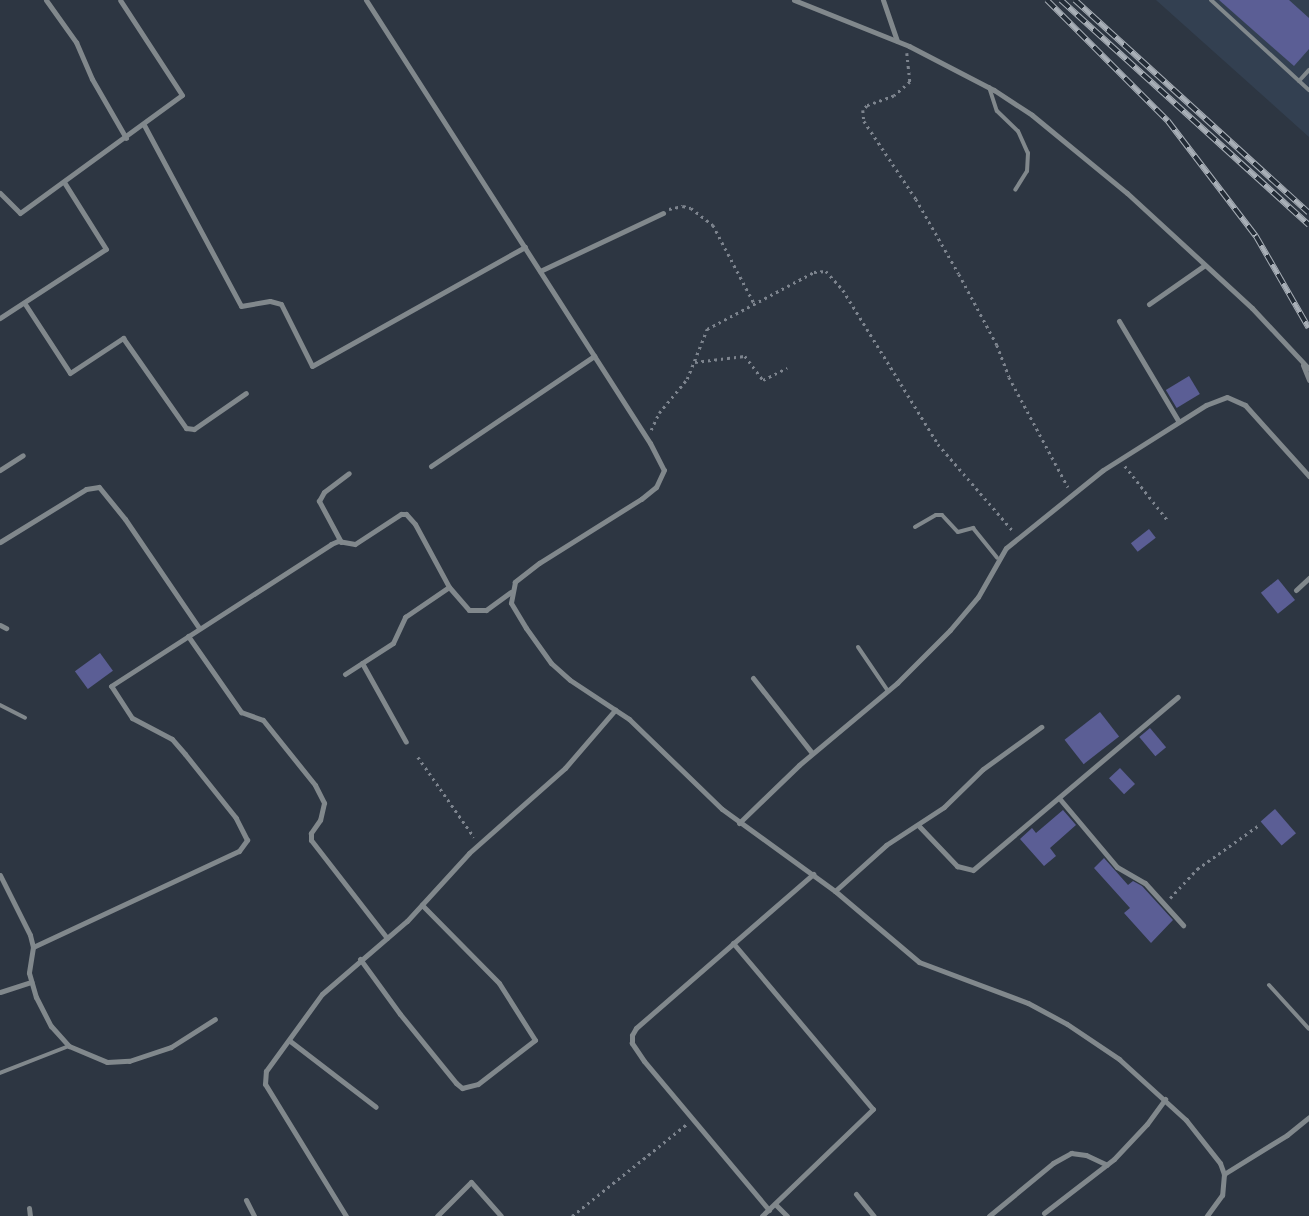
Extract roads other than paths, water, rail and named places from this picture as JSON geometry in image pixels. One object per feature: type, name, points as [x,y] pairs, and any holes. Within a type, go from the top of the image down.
[{"type":"street","points":[[46,0],[76,42],[92,79],[126,138]]},
{"type":"street","points":[[0,194],[20,213],[126,138],[182,95],[120,0]]},
{"type":"street","points":[[33,947],[244,846],[247,840],[244,832],[185,754],[167,736],[132,718],[111,686],[334,542],[356,544],[394,518],[406,514],[449,587],[461,603],[478,611],[511,592],[524,574],[656,487],[664,470],[648,440],[366,0]]},
{"type":"street","points":[[794,0],[897,41],[989,87],[1066,142],[1269,324],[1309,369]]},
{"type":"street","points":[[883,0],[897,41]]},
{"type":"street","points":[[144,124],[241,306],[270,302],[281,304],[312,366],[525,247]]},
{"type":"street","points":[[0,318],[25,304],[106,249],[64,182]]},
{"type":"street","points":[[540,271],[663,214]]},
{"type":"street","points":[[1149,304],[1205,265]]},
{"type":"street","points":[[25,304],[70,373],[123,338],[186,428],[194,429],[246,393]]},
{"type":"street","points":[[1119,321],[1179,422]]},
{"type":"street","points":[[431,466],[594,356]]},
{"type":"street","points":[[1303,364],[1309,380]]},
{"type":"street","points":[[739,823],[812,753],[888,691],[968,611],[997,558],[1018,537],[1072,493],[1119,459],[1179,422],[1218,399],[1236,399],[1260,420],[1309,476]]},
{"type":"street","points":[[0,470],[23,455]]},
{"type":"street","points":[[341,542],[319,501],[324,492],[349,473]]},
{"type":"street","points":[[0,542],[86,489],[99,487],[125,519],[199,628]]},
{"type":"street","points":[[1296,590],[1309,578]]},
{"type":"street","points":[[345,674],[393,643],[405,617],[449,587]]},
{"type":"street","points":[[511,592],[517,615],[551,663],[570,680],[615,710],[664,750],[739,823],[813,874],[919,962],[1028,1003],[1067,1024],[1119,1059],[1165,1099],[1202,1136],[1224,1174],[1222,1195],[1207,1216]]},
{"type":"street","points":[[0,625],[6,628]]},
{"type":"street","points":[[188,636],[240,712],[263,720],[316,785],[324,803],[320,820],[311,833],[311,840],[386,938]]},
{"type":"street","points":[[362,663],[406,742]]},
{"type":"street","points":[[754,678],[812,753]]},
{"type":"street","points":[[918,825],[957,866],[974,870],[1178,697]]},
{"type":"street","points":[[346,1216],[265,1084],[266,1072],[322,994],[386,938],[479,845],[565,768],[615,710]]},
{"type":"street","points":[[835,891],[886,845],[944,807],[983,769],[1041,727]]},
{"type":"street","points":[[1059,798],[1117,867],[1140,878],[1183,925]]},
{"type":"street","points":[[768,1210],[640,1056],[632,1035],[636,1028],[813,874]]},
{"type":"street","points":[[0,875],[20,912],[33,947],[29,964],[31,982],[51,1026],[69,1046],[107,1062],[129,1061],[171,1047],[216,1019]]},
{"type":"street","points":[[360,959],[406,1022],[462,1088],[478,1084],[535,1040],[499,983],[422,904]]},
{"type":"street","points":[[733,944],[872,1110],[762,1216]]},
{"type":"street","points":[[0,992],[31,982]]},
{"type":"street","points":[[290,1041],[376,1107]]},
{"type":"street","points":[[1044,1213],[1106,1165],[1137,1136],[1165,1099]]},
{"type":"street","points":[[1224,1174],[1287,1135],[1309,1117]]},
{"type":"street","points":[[989,1216],[1053,1163],[1071,1153],[1086,1155],[1106,1165]]},
{"type":"street","points":[[436,1216],[472,1182],[501,1216]]},
{"type":"street","points":[[856,1194],[874,1216]]},
{"type":"street","points":[[246,1200],[254,1216]]},
{"type":"street","points":[[775,1204],[787,1216]]},
{"type":"street","points":[[29,1208],[30,1216]]},
{"type":"lane","points":[[1211,0],[1309,90]]},
{"type":"lane","points":[[1299,81],[1309,70]]},
{"type":"lane","points":[[989,87],[997,111],[1018,131],[1028,153],[1027,171],[1015,190]]},
{"type":"lane","points":[[915,527],[936,515],[942,515],[958,532],[973,528],[997,558]]},
{"type":"lane","points":[[858,647],[888,691]]},
{"type":"lane","points":[[0,706],[25,718]]},
{"type":"lane","points":[[1269,985],[1309,1029]]},
{"type":"lane","points":[[0,1073],[69,1046]]},
{"type":"railway","points":[[1047,0],[1168,121],[1256,236],[1309,328]]},
{"type":"railway","points":[[1061,0],[1309,225]]},
{"type":"railway","points":[[1075,0],[1309,213]]}]
